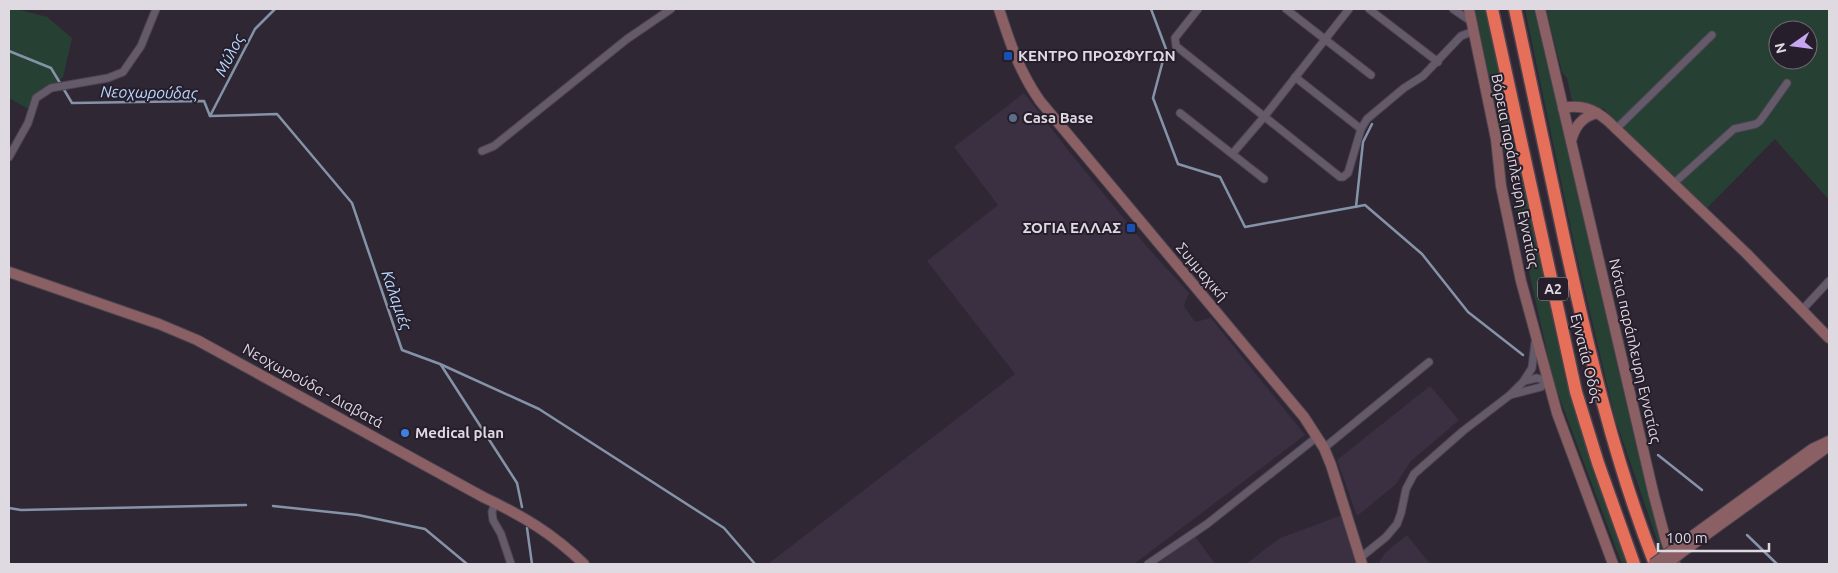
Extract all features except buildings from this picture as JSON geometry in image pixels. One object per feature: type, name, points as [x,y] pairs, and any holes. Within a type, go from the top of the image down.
[{"type":"highway","name":"Εγνατία Οδός","points":[[1492,9],[1576,392],[1598,463],[1634,564]]},
{"type":"highway","name":"Εγνατία Οδός","points":[[1515,9],[1585,334],[1614,447],[1654,564]]},
{"type":"street","points":[[9,157],[28,124],[36,98],[42,92],[56,86],[108,78],[123,72],[141,46],[156,9]]},
{"type":"street","points":[[482,151],[494,146],[627,39],[671,9]]},
{"type":"street","name":"Συμμαχική","points":[[999,9],[1017,62],[1028,84],[1040,101],[1304,417],[1324,448],[1341,492],[1361,561]]},
{"type":"street","points":[[1198,9],[1175,38],[1176,46],[1340,177],[1348,173],[1361,129],[1367,120],[1410,83],[1423,76],[1461,36],[1473,27],[1453,9]]},
{"type":"street","points":[[1286,9],[1371,75]]},
{"type":"street","points":[[1233,153],[1264,117],[1349,9]]},
{"type":"street","points":[[1369,9],[1438,62]]},
{"type":"street","name":"Βόρεια παράπλευρη Εγνατίας","points":[[1469,9],[1496,139],[1502,186],[1514,250],[1535,336],[1547,381],[1568,444],[1613,564]]},
{"type":"street","points":[[1540,9],[1563,108],[1572,106],[1586,107],[1616,128],[1746,253],[1829,338]]},
{"type":"street","points":[[1616,128],[1712,35]]},
{"type":"street","points":[[1295,77],[1361,129]]},
{"type":"street","points":[[1673,184],[1734,130],[1756,124],[1760,121],[1787,83]]},
{"type":"street","name":"Νότια παράπλευρη Εγνατίας","points":[[1563,108],[1654,496],[1666,541],[1675,564]]},
{"type":"street","points":[[1180,113],[1264,179]]},
{"type":"street","points":[[1570,142],[1574,130],[1579,123],[1595,113]]},
{"type":"street","name":"Νεοχωρούδα - Διαβατά","points":[[9,272],[159,324],[196,340],[547,531],[584,564]]},
{"type":"street","points":[[1802,310],[1829,281]]},
{"type":"street","points":[[1361,561],[1397,524],[1406,488],[1414,474],[1463,431],[1510,395],[1523,382],[1532,368],[1535,356],[1535,336]]},
{"type":"street","points":[[1324,448],[1429,362]]},
{"type":"street","points":[[1510,395],[1541,387],[1547,381],[1537,378],[1523,382]]},
{"type":"street","points":[[1148,564],[1207,524],[1317,437]]},
{"type":"street","points":[[1666,564],[1679,550],[1812,449],[1829,441]]},
{"type":"street","points":[[1654,564],[1679,550],[1829,446]]},
{"type":"street","points":[[495,503],[492,512],[493,520],[501,534],[511,564]]},
{"type":"shaded area","points":[[1024,93],[1148,248],[1189,293],[1184,306],[1195,322],[1211,318],[1305,435],[1134,564],[768,564],[1015,374],[927,261],[998,205],[954,147]]},
{"type":"shaded area","points":[[1430,386],[1459,420],[1411,461],[1396,484],[1357,516],[1337,460]]},
{"type":"shaded area","points":[[1342,515],[1357,564],[1246,564],[1280,538]]},
{"type":"shaded area","points":[[1407,535],[1430,564],[1378,564],[1385,553]]},
{"type":"shaded area","points":[[1195,536],[1215,564],[1157,564]]},
{"type":"green space","points":[[9,9],[47,17],[72,38],[63,77],[53,85],[35,94],[30,110],[9,98]]},
{"type":"green space","points":[[1475,9],[1486,9],[1566,382],[1630,564],[1622,564],[1554,383]]},
{"type":"green space","points":[[1525,9],[1535,9],[1618,366],[1652,505],[1666,546],[1661,551],[1615,418],[1577,257]]},
{"type":"green space","points":[[1546,9],[1829,9],[1829,200],[1775,139],[1706,209],[1604,109],[1572,100],[1567,78],[1562,72]]},
{"type":"waterway","name":"Μύλος","points":[[210,116],[255,29],[275,9]]},
{"type":"waterway","points":[[1151,9],[1166,49],[1153,98],[1178,164],[1220,177],[1245,227],[1365,205],[1422,254],[1468,312],[1523,355]]},
{"type":"waterway","name":"Καλαμιές","points":[[9,51],[51,68],[72,103],[204,101],[210,116],[277,114],[352,203],[402,350],[440,364],[539,409],[724,528],[755,564]]},
{"type":"waterway","points":[[1356,207],[1363,142],[1372,124]]},
{"type":"waterway","name":"Καλαμιές","points":[[441,365],[517,483],[522,507]]},
{"type":"waterway","points":[[1658,455],[1702,490]]},
{"type":"waterway","points":[[9,508],[21,510],[246,505]]},
{"type":"waterway","points":[[273,506],[358,515],[425,529],[467,564]]},
{"type":"waterway","name":"Καλαμιές","points":[[527,528],[532,564]]},
{"type":"waterway","points":[[1747,535],[1777,564]]},
{"type":"place","name":"ΚΕΝΤΡΟ ΠΡΟΣΦΥΓΩΝ","points":[[1008,56]]},
{"type":"place","name":"Casa Base","points":[[1013,118]]},
{"type":"place","name":"ΣΟΓΙΑ ΕΛΛΑΣ","points":[[1131,228]]},
{"type":"place","name":"Medical plan","points":[[405,433]]},
{"type":"water label","name":"Νεοχωρούδας","points":[[149,92]]}]
